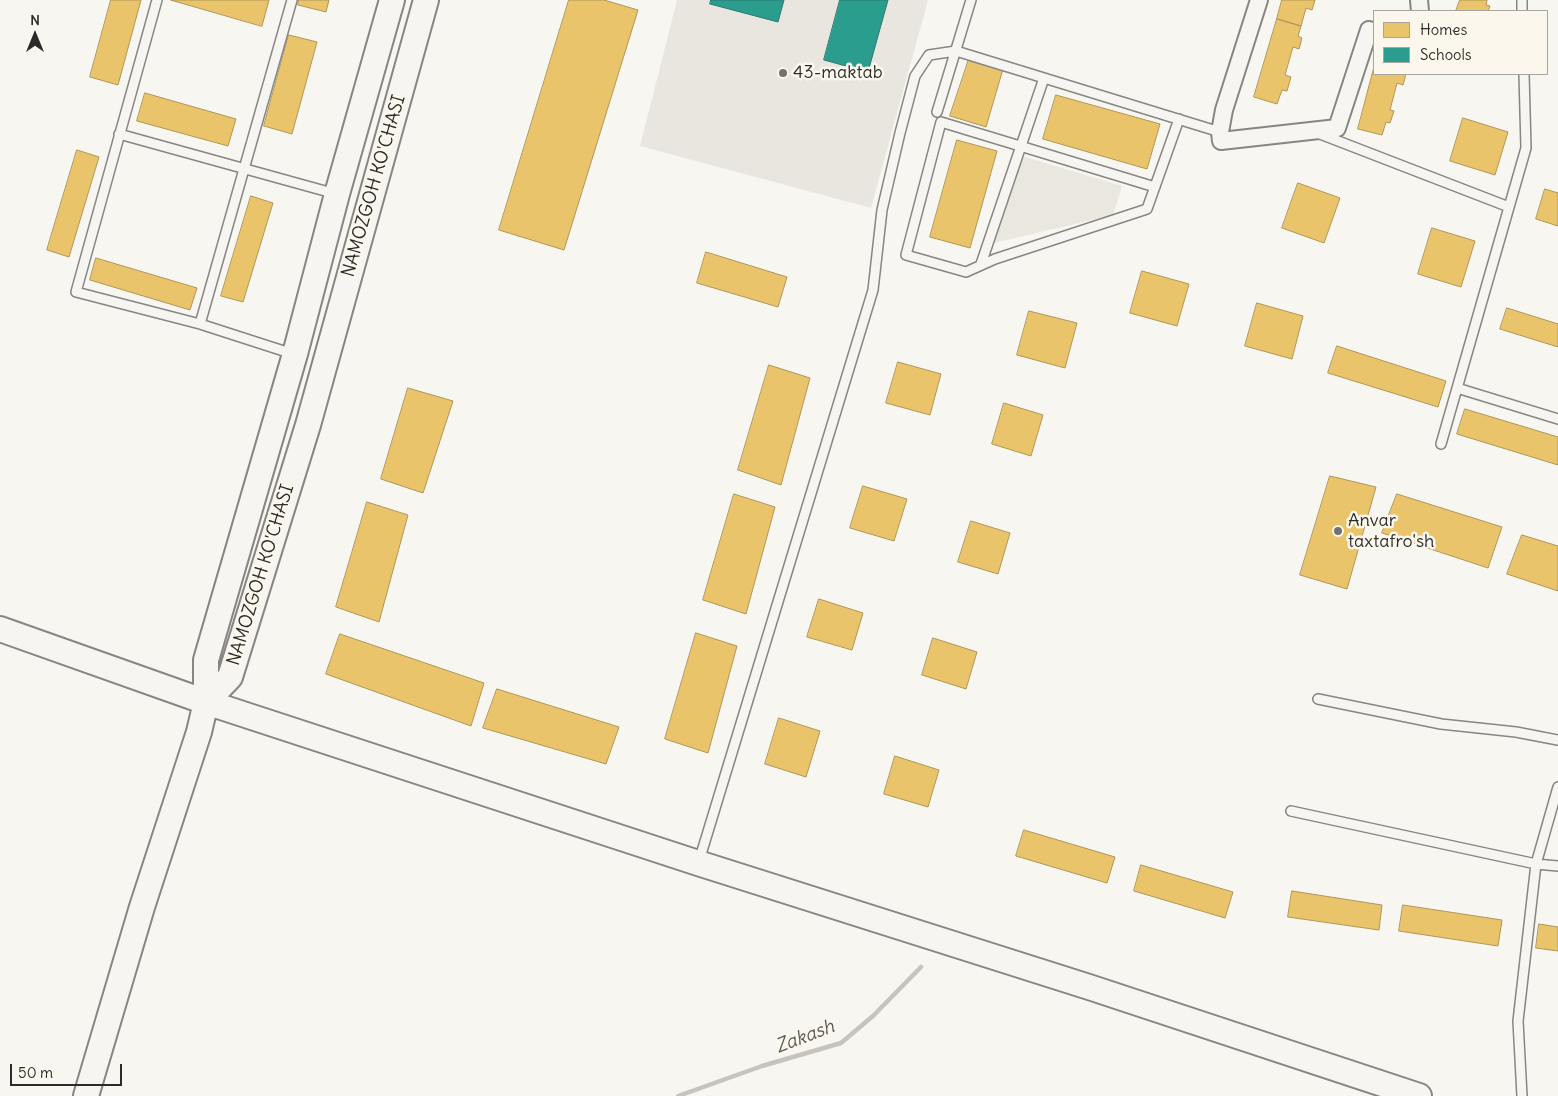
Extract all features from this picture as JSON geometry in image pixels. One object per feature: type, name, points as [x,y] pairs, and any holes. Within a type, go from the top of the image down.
[{"type":"main road","name":"NAMOZGOH KO'CHASI","points":[[206,702],[206,660],[295,354],[337,194],[392,0]]},
{"type":"main road","name":"NAMOZGOH KO'CHASI","points":[[206,702],[230,677],[308,425],[426,0]]},
{"type":"main road","points":[[0,629],[206,702],[1089,987],[1419,1096]]},
{"type":"main road","points":[[86,1096],[142,907],[200,732],[206,702]]},
{"type":"street","points":[[1259,0],[1224,110],[1220,132],[1221,141],[1337,128],[1368,30],[1373,31]]},
{"type":"lane","points":[[157,0],[76,292],[200,324],[295,354]]},
{"type":"lane","points":[[200,324],[292,0]]},
{"type":"lane","points":[[937,112],[971,0]]},
{"type":"lane","points":[[698,862],[873,290],[882,210],[914,76],[929,55],[956,51],[1220,132]]},
{"type":"lane","points":[[1441,444],[1526,148],[1524,75]]},
{"type":"lane","points":[[981,264],[1044,78]]},
{"type":"lane","points":[[1155,187],[941,122],[906,255],[966,272],[981,264],[1147,209],[1155,187],[1179,119]]},
{"type":"lane","points":[[1312,131],[1509,206]]},
{"type":"lane","points":[[119,134],[337,194]]},
{"type":"lane","points":[[1457,388],[1558,419]]},
{"type":"lane","points":[[1318,698],[1442,724],[1516,732],[1558,740]]},
{"type":"lane","points":[[1522,1096],[1518,1021],[1536,864],[1558,787]]},
{"type":"lane","points":[[1291,811],[1536,864],[1558,866]]},
{"type":"shaded area","name":"43-maktab","points":[[677,0],[928,0],[871,208],[640,146]]},
{"type":"shaded area","points":[[1022,156],[1122,186],[1113,215],[994,243]]},
{"type":"building: Homes","points":[[111,0],[141,0],[118,85],[90,77]]},
{"type":"building: Homes","points":[[171,0],[269,0],[262,26]]},
{"type":"building: Homes","points":[[299,0],[329,0],[326,12],[298,5]]},
{"type":"building: Homes","points":[[569,0],[604,0],[638,10],[564,250],[499,230]]},
{"type":"building: Homes","points":[[1282,0],[1315,0],[1312,10],[1306,8],[1301,26],[1277,19]]},
{"type":"building: Homes","points":[[1460,0],[1487,0],[1486,5],[1490,6],[1488,10],[1456,10]]},
{"type":"building: Homes","points":[[1277,19],[1301,26],[1298,36],[1302,38],[1299,49],[1293,47],[1285,75],[1291,77],[1287,91],[1282,90],[1277,104],[1254,97]]},
{"type":"building: Homes","points":[[289,35],[317,42],[292,134],[264,126]]},
{"type":"building: Homes","points":[[969,59],[1003,69],[986,127],[950,116]]},
{"type":"building: Homes","points":[[1373,71],[1373,75],[1406,75],[1403,85],[1397,83],[1390,110],[1394,111],[1390,123],[1386,122],[1382,135],[1358,129]]},
{"type":"building: Homes","points":[[145,93],[236,119],[228,146],[137,121]]},
{"type":"building: Homes","points":[[1056,95],[1160,124],[1147,169],[1043,139]]},
{"type":"building: Homes","points":[[1463,118],[1508,132],[1495,175],[1450,161]]},
{"type":"building: Homes","points":[[957,140],[997,151],[970,248],[930,237]]},
{"type":"building: Homes","points":[[77,150],[99,157],[69,257],[47,250]]},
{"type":"building: Homes","points":[[1298,183],[1340,198],[1324,243],[1282,228]]},
{"type":"building: Homes","points":[[1545,189],[1558,193],[1558,226],[1536,219]]},
{"type":"building: Homes","points":[[251,196],[273,203],[243,302],[221,296]]},
{"type":"building: Homes","points":[[1432,228],[1475,241],[1461,287],[1418,274]]},
{"type":"building: Homes","points":[[706,252],[787,277],[778,307],[697,283]]},
{"type":"building: Homes","points":[[96,258],[197,288],[190,310],[90,280]]},
{"type":"building: Homes","points":[[1142,271],[1189,284],[1177,326],[1130,313]]},
{"type":"building: Homes","points":[[1257,303],[1303,316],[1292,359],[1245,346]]},
{"type":"building: Homes","points":[[1507,308],[1558,324],[1558,347],[1500,329]]},
{"type":"building: Homes","points":[[1029,311],[1077,323],[1065,368],[1017,355]]},
{"type":"building: Homes","points":[[1337,346],[1446,381],[1438,407],[1328,373]]},
{"type":"building: Homes","points":[[898,362],[941,374],[930,415],[886,403]]},
{"type":"building: Homes","points":[[769,365],[810,378],[781,485],[738,470]]},
{"type":"building: Homes","points":[[408,388],[453,401],[423,493],[381,479]]},
{"type":"building: Homes","points":[[1004,403],[1043,415],[1031,456],[992,444]]},
{"type":"building: Homes","points":[[1465,409],[1558,437],[1558,465],[1457,434]]},
{"type":"building: Homes","name":"Anvar taxtafro'sh","points":[[1330,476],[1376,487],[1347,589],[1300,575]]},
{"type":"building: Homes","points":[[863,486],[907,499],[894,541],[850,528]]},
{"type":"building: Homes","points":[[734,494],[775,507],[746,614],[703,600]]},
{"type":"building: Homes","points":[[1397,494],[1502,527],[1488,568],[1382,533]]},
{"type":"building: Homes","points":[[367,502],[408,515],[379,622],[336,607]]},
{"type":"building: Homes","points":[[971,521],[1010,533],[998,574],[958,562]]},
{"type":"building: Homes","points":[[1522,535],[1558,546],[1558,591],[1507,574]]},
{"type":"building: Homes","points":[[819,599],[863,613],[852,650],[807,637]]},
{"type":"building: Homes","points":[[696,633],[737,646],[708,753],[665,739]]},
{"type":"building: Homes","points":[[340,634],[484,683],[471,726],[326,674]]},
{"type":"building: Homes","points":[[933,638],[977,652],[966,689],[922,675]]},
{"type":"building: Homes","points":[[497,689],[619,727],[606,764],[483,728]]},
{"type":"building: Homes","points":[[779,718],[820,731],[806,777],[765,764]]},
{"type":"building: Homes","points":[[895,756],[939,770],[928,807],[884,794]]},
{"type":"building: Homes","points":[[1024,830],[1115,857],[1107,883],[1016,856]]},
{"type":"building: Homes","points":[[1141,865],[1233,892],[1225,918],[1134,891]]},
{"type":"building: Homes","points":[[1292,891],[1382,905],[1379,930],[1288,917]]},
{"type":"building: Homes","points":[[1403,905],[1502,920],[1498,946],[1399,931]]},
{"type":"building: Homes","points":[[1539,924],[1558,927],[1558,951],[1536,948]]},
{"type":"building: Schools","points":[[711,0],[784,0],[778,22],[710,4]]},
{"type":"building: Schools","points":[[840,0],[888,0],[868,72],[824,60]]},
{"type":"waterway","name":"Zakash","points":[[678,1096],[762,1066],[841,1043],[873,1016],[921,967]]},
{"type":"place","name":"43-maktab","points":[[783,73]]},
{"type":"place","name":"Anvar taxtafro'sh","points":[[1338,531]]}]
